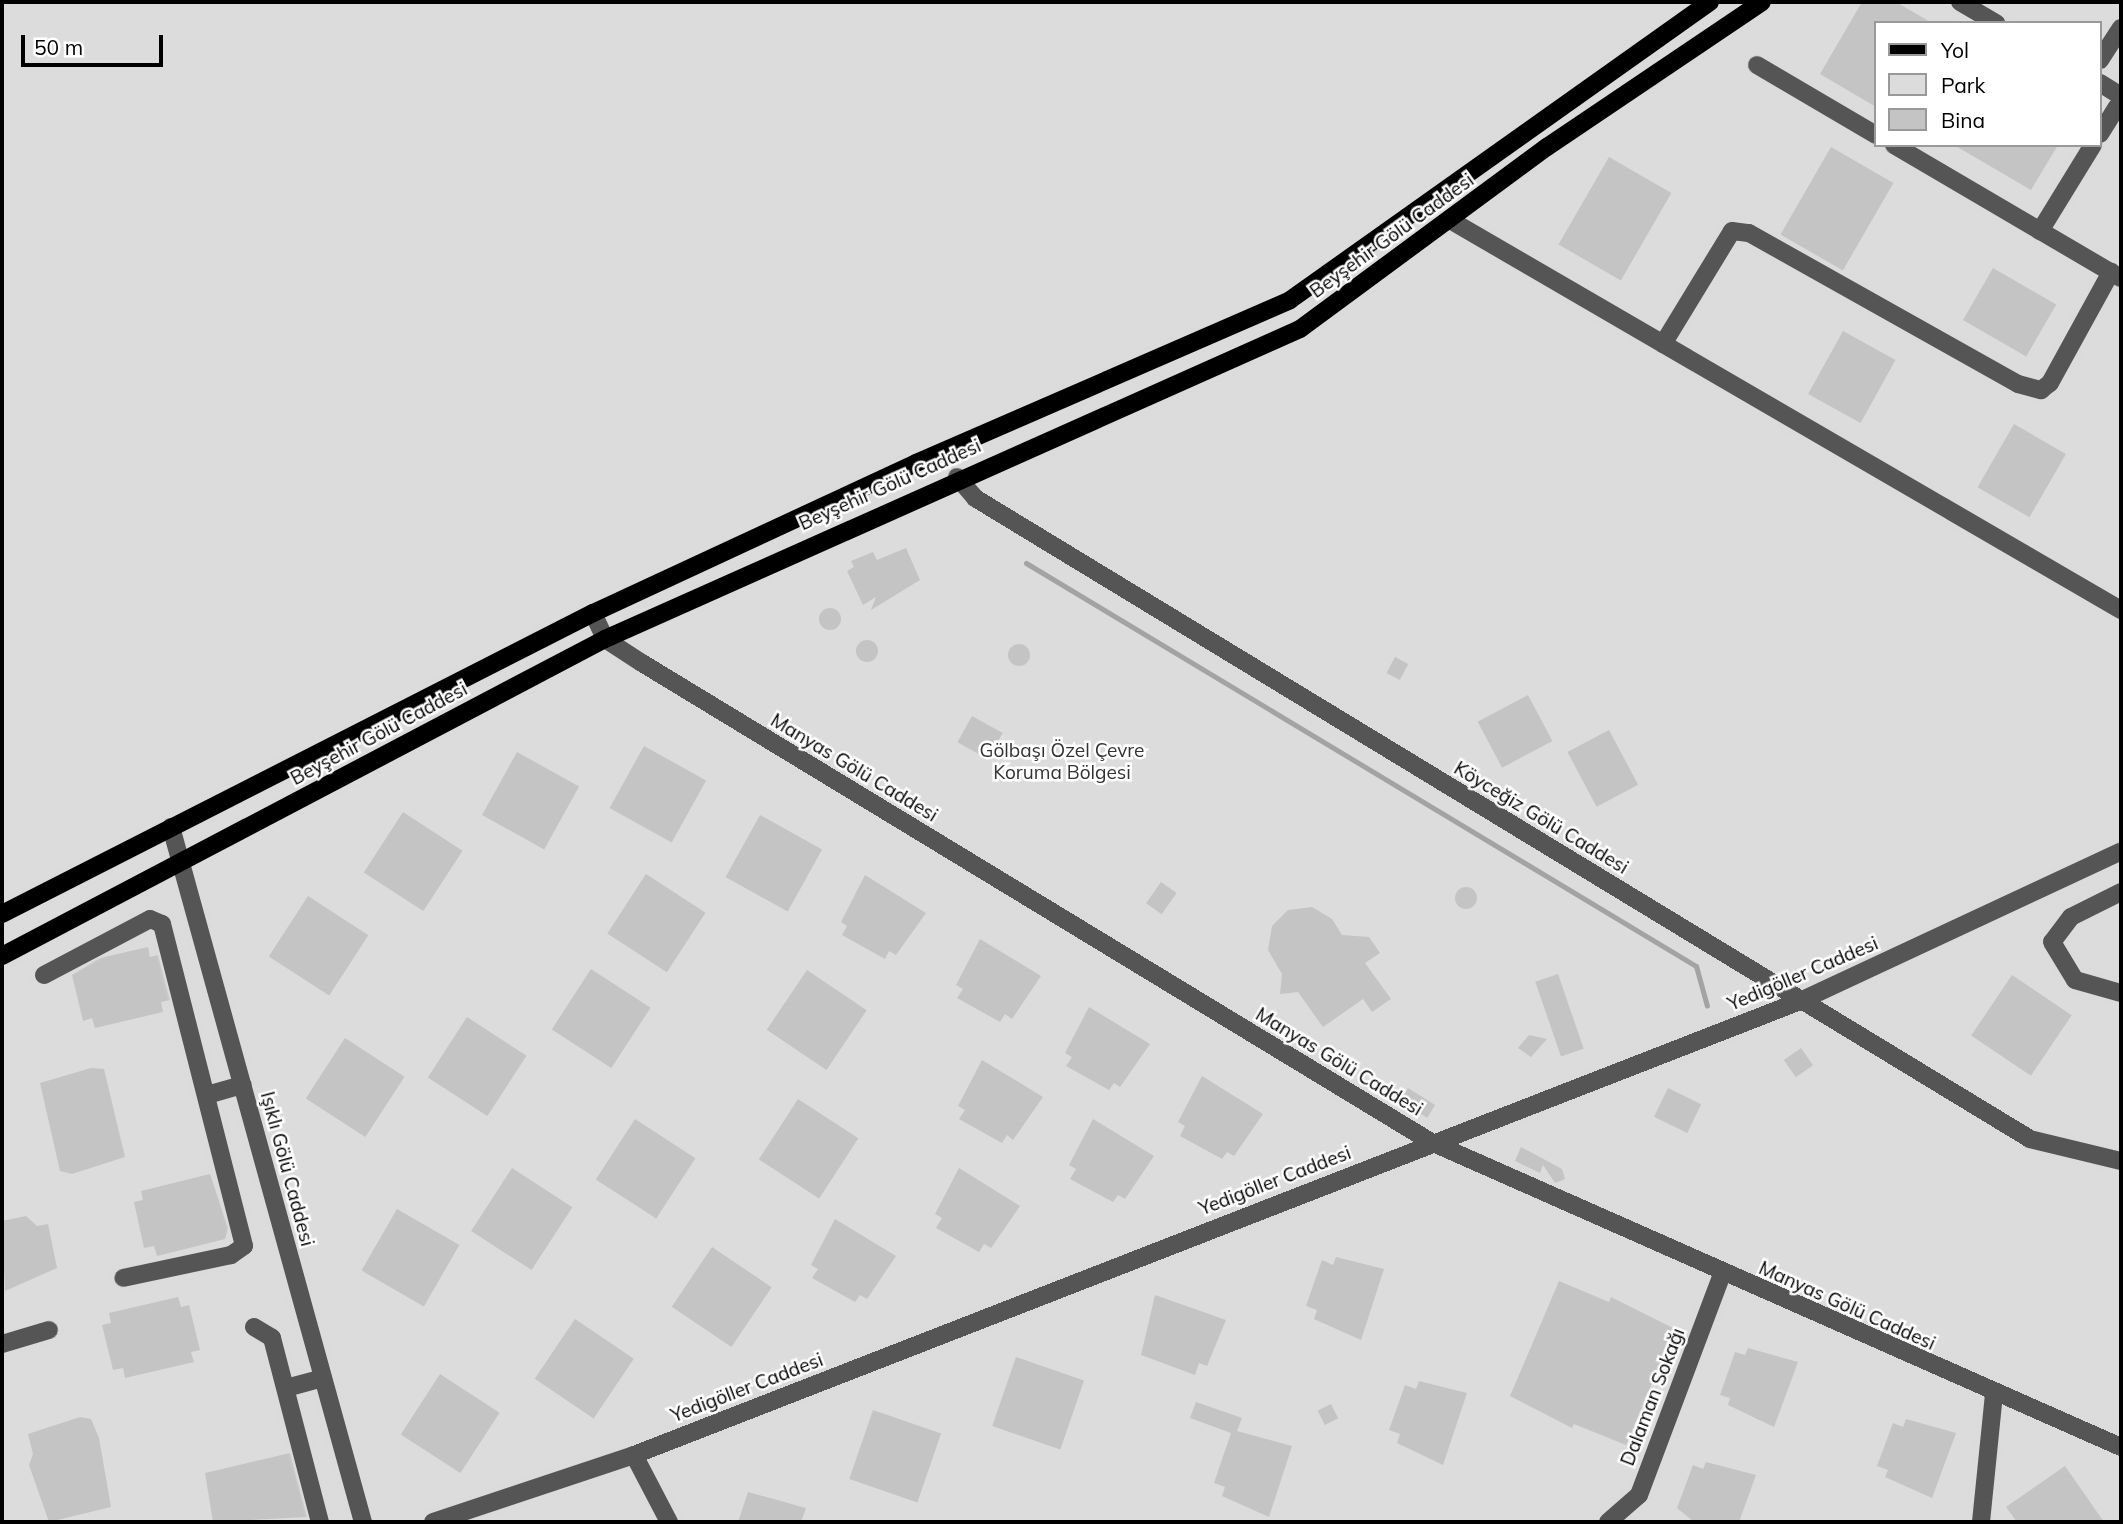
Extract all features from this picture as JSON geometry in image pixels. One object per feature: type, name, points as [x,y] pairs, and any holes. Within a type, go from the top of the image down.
[{"type":"main road","points":[[2,914],[593,613],[916,463],[1290,300],[1710,2]]},
{"type":"main road","name":"Beyşehir Gölü Caddesi","points":[[2,956],[605,639],[930,489],[1300,329],[1450,220],[1762,2]]},
{"type":"main road","points":[[967,442],[978,468]]},
{"type":"main road","points":[[916,463],[930,489]]},
{"type":"street","points":[[1961,2],[1993,21]]},
{"type":"street","points":[[2102,57],[2121,28]]},
{"type":"street","points":[[1757,65],[1874,134]]},
{"type":"street","points":[[2102,85],[2119,102],[2102,131]]},
{"type":"street","points":[[1663,344],[1732,231],[1749,233],[2018,384],[2041,390],[2050,383],[2116,275],[1897,147]]},
{"type":"street","points":[[2039,231],[2092,147]]},
{"type":"street","points":[[1450,220],[2121,610]]},
{"type":"street","name":"Köyceğiz Gölü Caddesi","points":[[957,477],[982,503],[2030,1139],[2121,1161]]},
{"type":"street","points":[[593,613],[605,639]]},
{"type":"street","name":"Manyas Gölü Caddesi","points":[[605,639],[1430,1142],[1722,1275],[2121,1447]]},
{"type":"street","name":"Işıklı Gölü Caddesi","points":[[172,827],[363,1522]]},
{"type":"street","name":"Yedigöller Caddesi","points":[[433,1522],[634,1455],[1430,1142],[1800,1001],[2121,851]]},
{"type":"street","points":[[2121,892],[2071,917],[2052,942],[2075,980],[2121,993]]},
{"type":"street","points":[[44,975],[157,920],[207,1095],[244,1246],[239,1253],[123,1278]]},
{"type":"street","points":[[207,1095],[243,1085]]},
{"type":"street","name":"Dalaman Sokağı","points":[[1608,1522],[1639,1495],[1722,1275]]},
{"type":"street","points":[[254,1327],[272,1338],[320,1522]]},
{"type":"street","points":[[2,1344],[49,1331]]},
{"type":"street","points":[[286,1388],[323,1378]]},
{"type":"street","points":[[1981,1522],[1994,1394]]},
{"type":"street","points":[[634,1455],[669,1522]]},
{"type":"green space","name":"Gölbaşı Özel Çevre Koruma Bölgesi","points":[[2,2],[2121,2],[2121,1522],[2,1522]]},
{"type":"building","points":[[1862,2],[1896,2],[1929,21],[1874,21],[1874,106],[1820,74]]},
{"type":"building","points":[[1831,147],[1893,183],[1843,270],[1780,234]]},
{"type":"building","points":[[1957,147],[2057,147],[2031,190]]},
{"type":"building","points":[[1609,157],[1671,193],[1621,280],[1558,244]]},
{"type":"building","points":[[1993,268],[2056,304],[2026,356],[1963,320]]},
{"type":"building","points":[[1843,331],[1895,360],[1861,423],[1808,394]]},
{"type":"building","points":[[2014,424],[2066,454],[2029,517],[1978,487]]},
{"type":"building","points":[[906,548],[920,580],[871,610],[876,597],[863,605],[847,571],[854,567],[851,561],[873,552],[877,560]]},
{"type":"building","points":[[830,608],[838,611],[841,619],[838,627],[830,630],[822,627],[819,619],[822,611]]},
{"type":"building","points":[[867,640],[875,643],[878,651],[875,659],[867,662],[859,659],[856,651],[859,643]]},
{"type":"building","points":[[1019,644],[1027,647],[1030,655],[1027,663],[1019,666],[1011,663],[1008,655],[1011,647]]},
{"type":"building","points":[[1395,657],[1408,664],[1400,680],[1387,673]]},
{"type":"building","points":[[1528,695],[1552,741],[1502,768],[1478,722]]},
{"type":"building","points":[[972,716],[1003,733],[988,759],[957,742]]},
{"type":"building","points":[[1609,730],[1638,785],[1597,807],[1568,752]]},
{"type":"building","points":[[644,746],[706,780],[672,843],[610,808]]},
{"type":"building","points":[[517,752],[579,786],[544,849],[482,815]]},
{"type":"building","points":[[403,812],[463,851],[423,911],[364,872]]},
{"type":"building","points":[[760,815],[822,849],[788,912],[726,877]]},
{"type":"building","points":[[646,874],[706,913],[667,972],[607,934]]},
{"type":"building","points":[[865,875],[926,913],[896,955],[889,951],[885,959],[842,935],[847,926],[841,922]]},
{"type":"building","points":[[1161,882],[1177,893],[1162,914],[1146,903]]},
{"type":"building","points":[[1466,887],[1474,890],[1477,898],[1474,906],[1466,909],[1458,906],[1455,898],[1458,890]]},
{"type":"building","points":[[308,896],[368,935],[329,996],[269,956]]},
{"type":"building","points":[[1312,907],[1332,919],[1342,935],[1369,937],[1380,953],[1365,963],[1391,999],[1372,1012],[1363,999],[1323,1027],[1298,992],[1280,994],[1282,974],[1268,950],[1272,926],[1288,910]]},
{"type":"building","points":[[980,939],[1041,976],[1012,1019],[1005,1014],[1000,1022],[957,998],[963,989],[956,985]]},
{"type":"building","points":[[148,947],[150,957],[158,955],[170,1000],[161,1002],[163,1012],[95,1028],[92,1018],[83,1021],[72,975],[100,958]]},
{"type":"building","points":[[591,969],[651,1008],[611,1068],[552,1029]]},
{"type":"building","points":[[807,970],[867,1010],[826,1070],[767,1030]]},
{"type":"building","points":[[1558,974],[1584,1049],[1561,1057],[1535,982]]},
{"type":"building","points":[[2012,975],[2072,1015],[2031,1076],[1971,1036]]},
{"type":"building","points":[[1089,1007],[1150,1044],[1120,1087],[1114,1083],[1109,1090],[1066,1066],[1072,1057],[1065,1053]]},
{"type":"building","points":[[467,1017],[527,1056],[487,1116],[428,1077]]},
{"type":"building","points":[[1529,1035],[1547,1039],[1531,1057],[1518,1048]]},
{"type":"building","points":[[345,1038],[405,1077],[365,1137],[306,1098]]},
{"type":"building","points":[[1801,1048],[1813,1065],[1796,1077],[1784,1060]]},
{"type":"building","points":[[982,1060],[1043,1097],[1013,1140],[1007,1135],[1002,1143],[959,1119],[965,1110],[958,1106]]},
{"type":"building","points":[[91,1068],[104,1069],[125,1157],[72,1174],[60,1171],[40,1083]]},
{"type":"building","points":[[1202,1076],[1263,1114],[1234,1156],[1227,1152],[1222,1159],[1180,1136],[1185,1126],[1178,1122]]},
{"type":"building","points":[[1408,1088],[1435,1105],[1427,1118],[1400,1101]]},
{"type":"building","points":[[1668,1088],[1701,1104],[1687,1133],[1654,1117]]},
{"type":"building","points":[[798,1099],[858,1138],[819,1199],[759,1159]]},
{"type":"building","points":[[635,1119],[695,1158],[656,1219],[596,1179]]},
{"type":"building","points":[[1093,1119],[1154,1156],[1125,1199],[1118,1195],[1113,1202],[1070,1179],[1076,1169],[1069,1165]]},
{"type":"building","points":[[1521,1147],[1562,1169],[1565,1179],[1555,1183],[1543,1165],[1540,1173],[1515,1161]]},
{"type":"building","points":[[512,1168],[572,1207],[532,1270],[471,1231]]},
{"type":"building","points":[[959,1168],[1020,1206],[991,1248],[984,1244],[979,1252],[936,1228],[942,1218],[935,1214]]},
{"type":"building","points":[[210,1174],[228,1228],[225,1239],[157,1256],[154,1246],[144,1248],[134,1202],[143,1200],[141,1191]]},
{"type":"building","points":[[397,1209],[459,1245],[424,1306],[362,1270]]},
{"type":"building","points":[[26,1216],[37,1226],[48,1224],[57,1268],[5,1291],[2,1221]]},
{"type":"building","points":[[835,1219],[896,1256],[867,1299],[860,1295],[855,1302],[812,1278],[818,1269],[811,1265]]},
{"type":"building","points":[[712,1247],[772,1287],[731,1347],[672,1307]]},
{"type":"building","points":[[1336,1257],[1384,1269],[1361,1340],[1314,1319],[1317,1310],[1306,1306],[1322,1260],[1333,1265]]},
{"type":"building","points":[[1559,1281],[1609,1302],[1611,1297],[1675,1329],[1626,1445],[1574,1424],[1572,1428],[1510,1396]]},
{"type":"building","points":[[1155,1295],[1226,1320],[1207,1366],[1199,1363],[1195,1375],[1141,1355]]},
{"type":"building","points":[[178,1297],[181,1307],[189,1305],[200,1350],[191,1352],[194,1362],[125,1378],[123,1368],[113,1370],[102,1325],[111,1323],[109,1313]]},
{"type":"building","points":[[575,1319],[634,1359],[594,1418],[535,1379]]},
{"type":"building","points":[[1748,1348],[1798,1362],[1774,1427],[1728,1405],[1730,1398],[1720,1395],[1735,1352],[1745,1355]]},
{"type":"building","points":[[1016,1357],[1084,1380],[1060,1449],[992,1426]]},
{"type":"building","points":[[440,1374],[500,1413],[460,1473],[401,1434]]},
{"type":"building","points":[[1419,1381],[1467,1393],[1443,1465],[1397,1443],[1400,1434],[1389,1430],[1405,1385],[1416,1389]]},
{"type":"building","points":[[1196,1402],[1242,1418],[1237,1431],[1292,1446],[1269,1517],[1222,1496],[1225,1487],[1214,1483],[1231,1433],[1190,1418]]},
{"type":"building","points":[[1331,1404],[1338,1418],[1325,1425],[1318,1411]]},
{"type":"building","points":[[873,1410],[941,1433],[917,1502],[849,1479]]},
{"type":"building","points":[[80,1417],[91,1419],[99,1438],[111,1507],[49,1522],[29,1465],[33,1454],[28,1434]]},
{"type":"building","points":[[1906,1419],[1956,1433],[1932,1498],[1885,1477],[1888,1470],[1877,1466],[1893,1423],[1903,1427]]},
{"type":"building","points":[[290,1453],[307,1517],[213,1522],[205,1473]]},
{"type":"building","points":[[1706,1462],[1756,1475],[1739,1522],[1694,1522],[1677,1508],[1693,1465],[1703,1469]]},
{"type":"building","points":[[2065,1466],[2104,1522],[2017,1522],[2006,1507]]},
{"type":"building","points":[[748,1492],[806,1508],[801,1522],[738,1522]]},
{"type":"waterway","points":[[1026,563],[1696,966],[1707,1006]]}]
